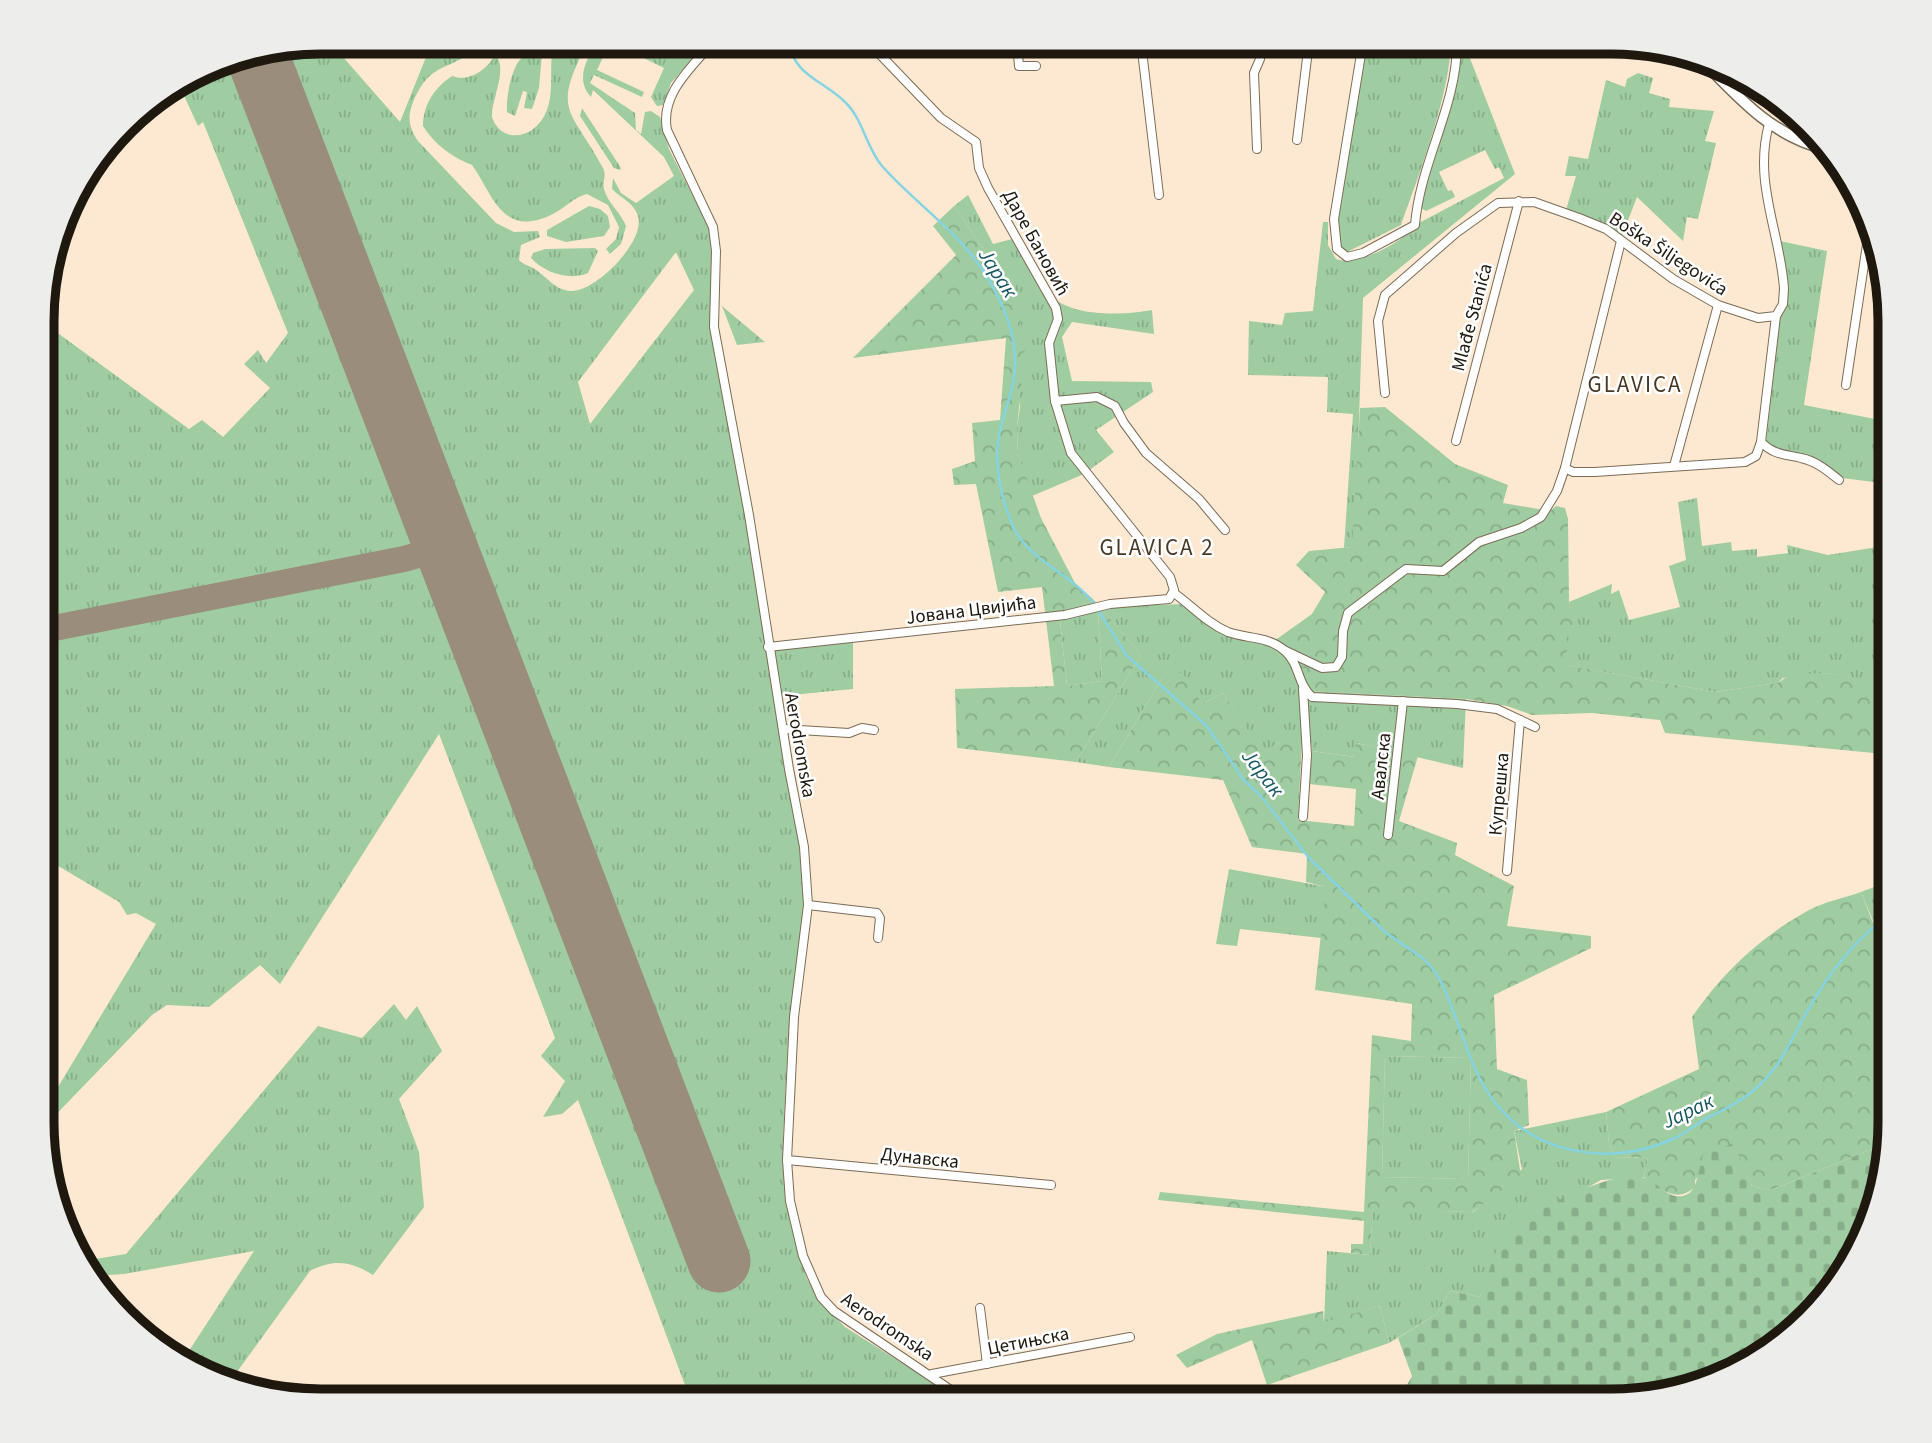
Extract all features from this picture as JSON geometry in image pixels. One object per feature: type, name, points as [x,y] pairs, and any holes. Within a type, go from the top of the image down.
[{"type":"main road","points":[[1722,79],[1769,124],[1799,141],[1812,145]]},
{"type":"street","name":"Aerodromska","points":[[703,54],[679,81],[666,106],[665,119],[667,131],[702,198],[713,228],[716,251],[714,327],[749,516],[768,647],[804,847],[808,905],[794,1017],[787,1160],[790,1201],[798,1239],[821,1297],[857,1329],[932,1374],[951,1389]]},
{"type":"street","name":"Даре Бановић","points":[[880,54],[941,118],[974,138],[979,168],[988,188],[1056,308],[1058,319],[1049,343],[1055,401],[1071,453],[1170,577],[1174,593]]},
{"type":"street","points":[[1018,54],[1019,66],[1036,66]]},
{"type":"street","points":[[1142,54],[1159,195]]},
{"type":"street","points":[[1258,149],[1254,73],[1260,54]]},
{"type":"street","points":[[1297,141],[1308,54]]},
{"type":"street","points":[[1361,54],[1334,219],[1336,246],[1339,253],[1347,257],[1363,253],[1415,225],[1417,204],[1454,88],[1456,54]]},
{"type":"street","points":[[1565,468],[1595,472],[1749,461],[1756,456],[1761,442],[1776,316],[1783,304],[1784,288],[1764,189],[1763,150],[1769,124]]},
{"type":"street","name":"Mlađe Stanića","points":[[1456,441],[1519,201]]},
{"type":"street","name":"Boška Šiljegovića","points":[[1385,393],[1378,321],[1385,295],[1498,203],[1534,202],[1579,218],[1606,229],[1673,279],[1718,305],[1758,318],[1776,316]]},
{"type":"street","points":[[1174,593],[1219,628],[1269,641],[1322,668],[1336,667],[1342,657],[1343,631],[1348,613],[1398,572],[1412,568],[1443,571],[1479,542],[1521,528],[1541,517],[1551,502],[1565,468],[1621,241]]},
{"type":"street","points":[[1846,385],[1867,245]]},
{"type":"street","points":[[1674,466],[1718,305]]},
{"type":"street","points":[[1055,401],[1097,397],[1115,406],[1124,424],[1146,453],[1199,499],[1225,530]]},
{"type":"street","points":[[1761,442],[1783,457],[1802,458],[1824,467],[1839,480]]},
{"type":"street","name":"Јована Цвијића","points":[[768,647],[1065,615],[1122,603],[1166,601],[1174,593]]},
{"type":"street","points":[[1284,650],[1296,662],[1303,689],[1307,755],[1303,817]]},
{"type":"street","points":[[1303,689],[1312,697],[1497,709],[1535,727]]},
{"type":"street","name":"Авалска","points":[[1388,835],[1403,701]]},
{"type":"street","name":"Купрешка","points":[[1507,871],[1520,720]]},
{"type":"street","points":[[783,729],[849,733],[862,729],[874,730]]},
{"type":"street","points":[[808,905],[877,912],[880,918],[878,938]]},
{"type":"street","name":"Дунавска","points":[[787,1160],[1051,1185]]},
{"type":"street","points":[[980,1308],[987,1364]]},
{"type":"street","name":"Цетињска","points":[[932,1374],[1130,1337]]},
{"type":"green space","points":[[321,54],[344,54],[343,57],[400,122],[427,54],[468,54],[436,72],[419,89],[412,105],[411,128],[418,141],[496,223],[514,232],[538,231],[540,237],[521,245],[519,260],[555,285],[570,291],[592,284],[605,275],[634,239],[638,216],[630,204],[612,189],[613,178],[621,193],[636,203],[674,176],[664,157],[593,90],[591,97],[586,90],[584,69],[591,54],[604,54],[597,70],[644,92],[642,97],[594,75],[590,83],[635,113],[636,130],[641,134],[645,112],[651,111],[660,117],[669,149],[709,228],[713,248],[710,325],[752,550],[801,852],[805,893],[788,1041],[783,1141],[785,1191],[791,1226],[807,1279],[823,1305],[845,1327],[943,1389],[686,1389],[578,1100],[562,1114],[543,1117],[565,1081],[541,1056],[555,1038],[439,734],[280,984],[260,965],[209,1007],[167,1005],[152,1015],[54,1117],[54,1094],[156,924],[136,913],[127,915],[119,902],[54,864],[54,330],[189,429],[202,420],[223,437],[270,388],[244,364],[258,350],[266,363],[288,333],[203,122],[198,126],[183,93],[188,90],[252,63]],"holes":[[[676,252],[694,290],[590,424],[578,382]]]},
{"type":"green space","points":[[525,54],[542,54],[539,88],[532,109],[524,108],[527,92],[523,91],[515,116],[507,112],[507,101],[512,76]]},
{"type":"green space","points":[[552,54],[582,54],[570,83],[569,109],[603,168],[606,194],[626,226],[621,244],[610,254],[606,249],[616,239],[619,227],[608,205],[587,194],[553,214],[536,220],[522,221],[511,218],[494,201],[472,165],[444,150],[423,126],[428,104],[440,86],[452,76],[465,78],[478,73],[495,55],[499,61],[500,76],[492,117],[501,131],[517,135],[532,130],[547,111]]},
{"type":"green space","points":[[635,54],[666,54],[676,58],[685,54],[696,54],[671,83],[663,105],[657,106],[651,97],[664,68]]},
{"type":"green space","points":[[1362,54],[1449,54],[1446,83],[1433,134],[1401,225],[1347,252],[1335,245],[1340,181]]},
{"type":"green space","points":[[1458,54],[1468,54],[1515,174],[1363,298],[1355,541],[1352,547],[1344,548],[1353,414],[1327,412],[1328,377],[1248,375],[1249,321],[1282,325],[1285,313],[1313,311],[1323,222],[1328,222],[1328,245],[1336,259],[1356,259],[1391,245],[1417,224],[1504,178],[1499,167],[1495,169],[1485,150],[1439,172],[1448,191],[1452,190],[1455,197],[1426,211],[1421,208],[1451,106]]},
{"type":"green space","points":[[1638,73],[1653,78],[1649,93],[1670,99],[1669,107],[1714,111],[1705,141],[1716,143],[1698,219],[1687,217],[1683,241],[1637,197],[1622,236],[1566,210],[1576,176],[1565,176],[1569,156],[1588,159],[1606,80],[1625,87],[1627,79]]},
{"type":"green space","points":[[582,108],[620,170],[614,168],[580,116]]},
{"type":"green space","points":[[968,195],[993,244],[1016,238],[1041,282],[1060,302],[1071,308],[1099,313],[1152,310],[1154,334],[1072,322],[1062,337],[1072,381],[1151,382],[1153,392],[1096,430],[1114,452],[1084,474],[1032,496],[1018,454],[1017,428],[1020,407],[1008,285],[954,206]]},
{"type":"green space","points":[[589,206],[600,209],[608,216],[610,227],[604,236],[566,242],[547,236],[547,230]]},
{"type":"green space","points":[[954,206],[1008,285],[1020,317],[1025,348],[1017,428],[1018,454],[1041,518],[1076,585],[1093,599],[1141,655],[1076,762],[957,748],[955,689],[1054,686],[1042,587],[998,592],[976,484],[954,485],[952,469],[975,461],[972,423],[1000,420],[1006,338],[853,358],[956,255],[933,226]],"holes":[[[1090,602],[1098,612],[1102,681],[1067,686],[1059,612]]]},
{"type":"green space","points":[[1780,241],[1827,251],[1804,405],[1878,420],[1878,482],[1842,478],[1799,461],[1766,442],[1780,320],[1789,288]]},
{"type":"green space","points":[[595,248],[598,251],[588,273],[581,275],[558,274],[543,268],[531,258],[533,253],[545,249]]},
{"type":"green space","points":[[722,306],[765,342],[737,345]]},
{"type":"green space","points":[[1385,407],[1455,464],[1508,485],[1503,503],[1550,511],[1556,506],[1565,508],[1568,519],[1569,602],[1576,626],[1567,631],[1567,665],[1715,692],[1777,683],[1792,674],[1827,673],[1878,682],[1878,753],[1665,733],[1660,720],[1592,713],[1532,715],[1507,706],[1466,699],[1306,691],[1296,659],[1274,641],[1312,614],[1325,592],[1296,565],[1309,551],[1352,547],[1360,408]]},
{"type":"green space","points":[[1697,498],[1702,546],[1731,542],[1732,551],[1757,549],[1757,557],[1788,553],[1787,545],[1828,555],[1878,547],[1878,684],[1827,673],[1783,678],[1777,683],[1715,692],[1566,665],[1567,631],[1575,626],[1569,602],[1612,584],[1611,594],[1619,590],[1629,620],[1680,607],[1669,566],[1686,560],[1678,502]]},
{"type":"green space","points":[[1090,602],[1098,612],[1102,681],[1067,686],[1059,611]]},
{"type":"green space","points":[[1186,604],[1211,625],[1267,643],[1290,658],[1299,680],[1302,740],[1282,740],[1263,754],[1223,693],[1202,704],[1162,678],[1109,767],[1076,762],[1141,655],[1103,611],[1118,606]]},
{"type":"green space","points":[[853,641],[853,689],[781,696],[775,650]]},
{"type":"green space","points":[[1182,672],[1202,704],[1223,693],[1263,753],[1282,740],[1302,740],[1298,820],[1354,826],[1356,789],[1309,784],[1312,751],[1354,757],[1356,743],[1418,756],[1399,821],[1457,843],[1455,855],[1514,886],[1507,926],[1591,936],[1591,948],[1494,995],[1497,1069],[1527,1080],[1529,1125],[1514,1131],[1521,1176],[1472,1212],[1373,1210],[1370,1255],[1351,1253],[1351,1244],[1363,1244],[1364,1221],[1158,1200],[1160,1192],[1364,1212],[1372,1035],[1411,1041],[1412,1004],[1315,990],[1326,887],[1306,882],[1307,854],[1252,847],[1223,780],[1109,767],[1162,678]],"holes":[[[1385,1056],[1471,1058],[1468,1179],[1382,1177]]]},
{"type":"green space","points":[[1306,691],[1466,699],[1463,768],[1357,743],[1355,757],[1312,751]]},
{"type":"green space","points":[[1229,869],[1327,887],[1321,938],[1240,929],[1237,946],[1216,944]]},
{"type":"green space","points":[[1878,886],[1878,920],[1874,923],[1861,892]]},
{"type":"green space","points":[[1861,892],[1873,923],[1878,919],[1876,1147],[1771,1190],[1752,1186],[1732,1143],[1695,1180],[1695,1187],[1681,1194],[1669,1193],[1644,1177],[1648,1158],[1615,1157],[1609,1143],[1606,1112],[1699,1069],[1692,1017],[1730,970],[1758,944],[1791,921],[1828,902]]},
{"type":"green space","points":[[394,1004],[406,1020],[417,1006],[442,1051],[399,1099],[419,1152],[424,1207],[373,1275],[342,1263],[310,1271],[235,1375],[188,1353],[254,1251],[103,1275],[93,1259],[126,1254],[318,1026],[362,1038]]},
{"type":"green space","points":[[1385,1056],[1471,1058],[1468,1179],[1382,1177]]},
{"type":"green space","points":[[1606,1112],[1609,1143],[1615,1157],[1648,1158],[1644,1177],[1601,1180],[1506,1233],[1480,1297],[1450,1291],[1437,1314],[1389,1343],[1380,1306],[1324,1323],[1327,1251],[1370,1255],[1373,1209],[1473,1212],[1522,1169],[1514,1131]]},
{"type":"green space","points":[[1733,1143],[1752,1186],[1771,1190],[1876,1147],[1873,1174],[1864,1208],[1833,1270],[1800,1311],[1773,1334],[1744,1353],[1697,1375],[1663,1384],[1628,1388],[1405,1389],[1412,1376],[1398,1338],[1437,1314],[1450,1291],[1480,1297],[1503,1237],[1518,1223],[1552,1203],[1594,1185],[1632,1176],[1650,1180],[1670,1194],[1682,1196],[1691,1191],[1696,1182],[1703,1155]]},
{"type":"green space","points":[[1380,1306],[1389,1343],[1267,1385],[1252,1340],[1187,1368],[1176,1355],[1217,1334],[1323,1311],[1324,1322]]},
{"type":"waterway","name":"Јарак","points":[[792,54],[803,70],[851,109],[882,166],[959,241],[982,269],[995,292],[1006,316],[1015,355],[1013,384],[1000,430],[997,453],[1004,502],[1012,524],[1028,548],[1075,584],[1095,605]]},
{"type":"waterway","name":"Јарак","points":[[1098,610],[1127,656],[1207,726],[1243,779],[1260,795],[1309,858],[1385,932],[1424,959],[1437,974],[1477,1074],[1496,1104],[1514,1122],[1534,1136],[1556,1145],[1603,1154],[1652,1147],[1680,1136],[1745,1097],[1767,1078],[1779,1062],[1816,996],[1834,970],[1878,923]]},
{"type":"taxiway","points":[[54,628],[404,559],[446,547]]},
{"type":"runway","points":[[259,61],[719,1261]]},
{"type":"district","name":"GLAVICA","points":[[1635,384]]},
{"type":"district","name":"GLAVICA 2","points":[[1157,547]]}]
